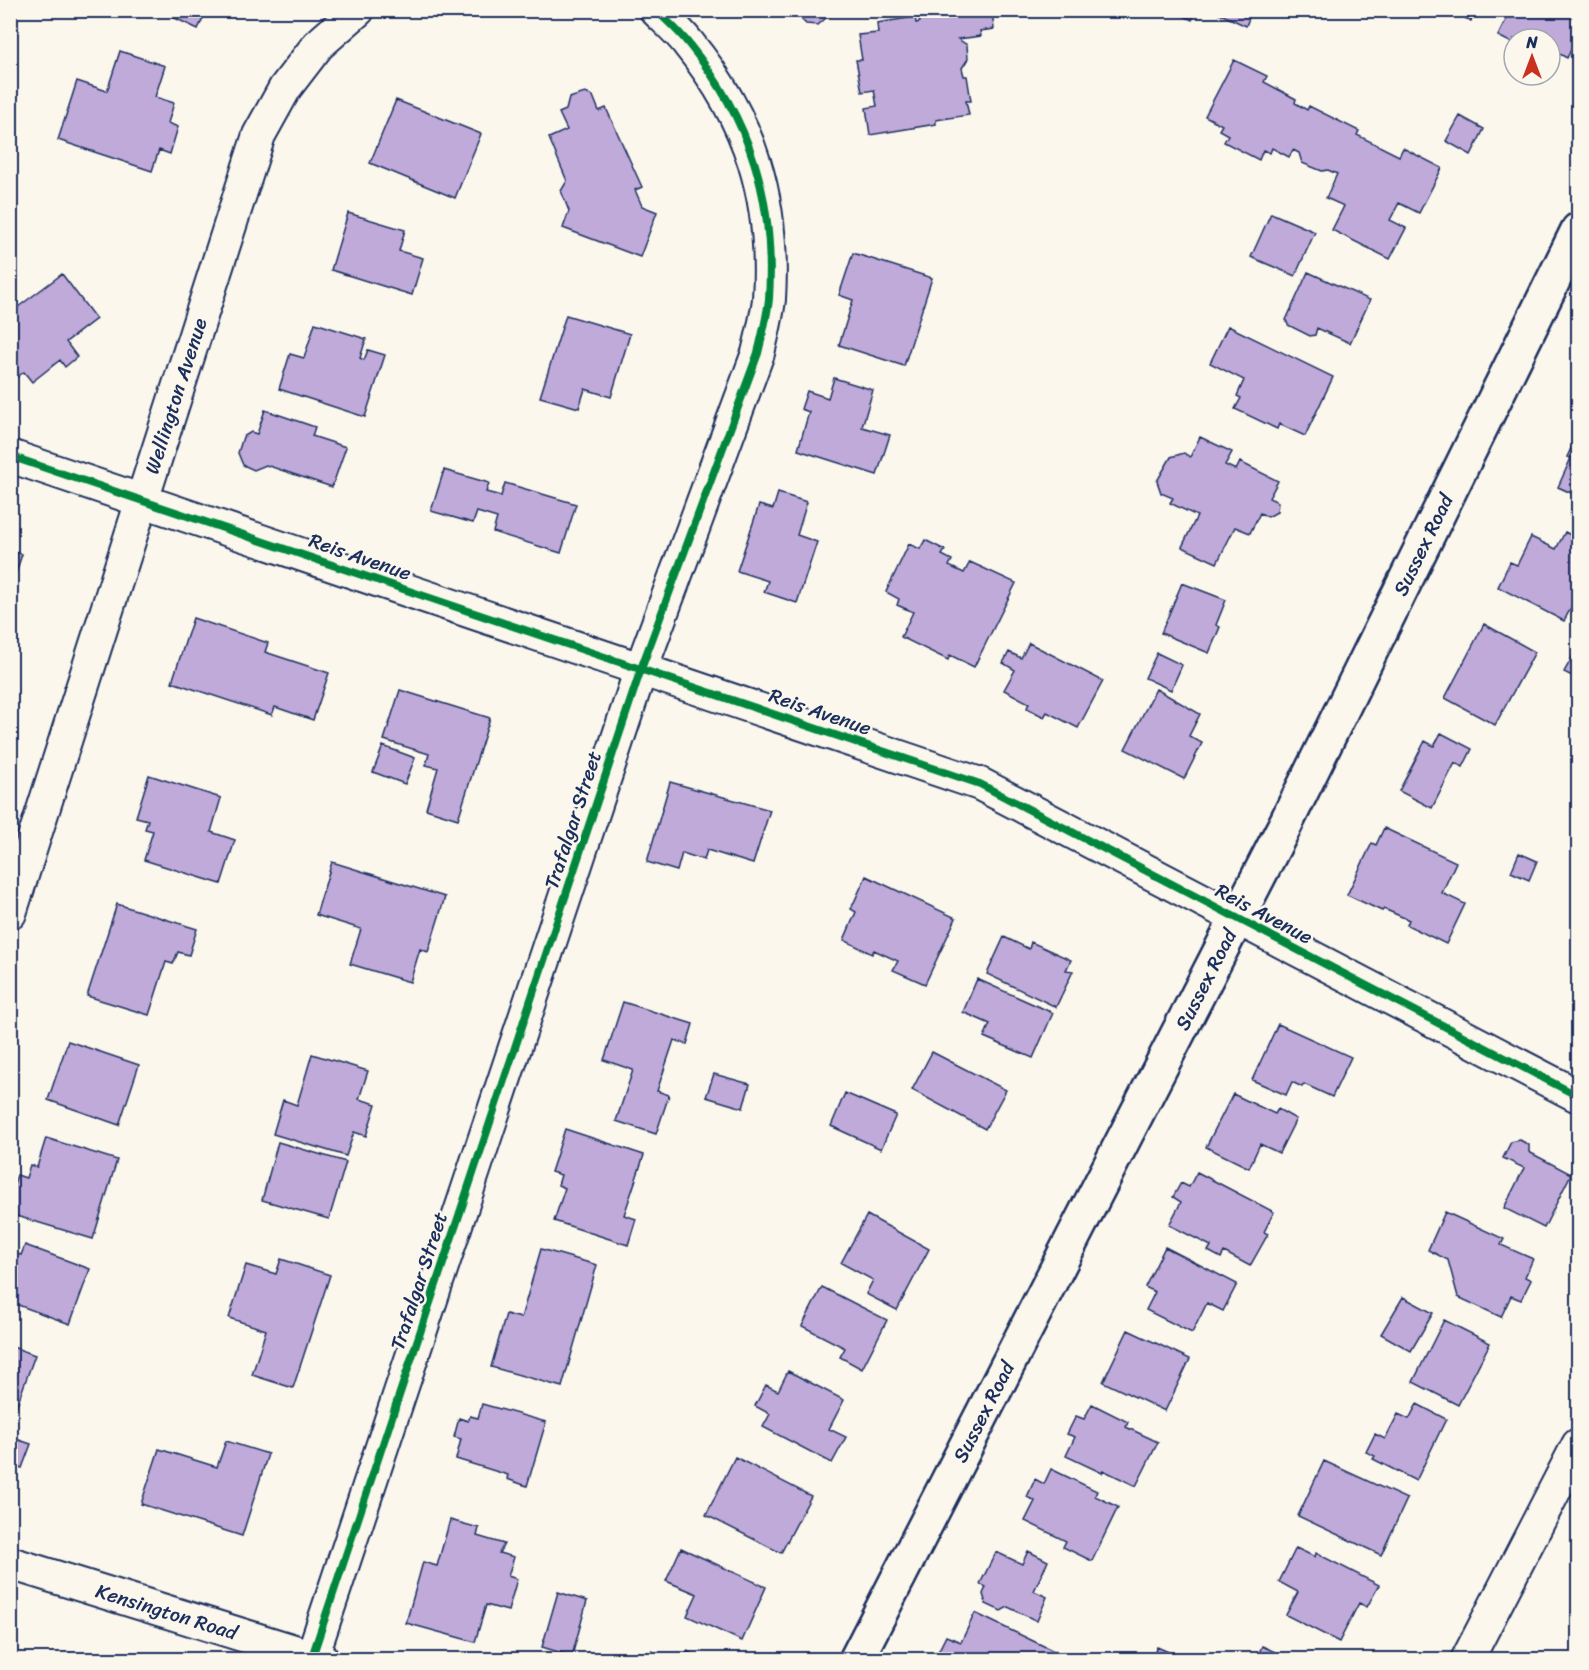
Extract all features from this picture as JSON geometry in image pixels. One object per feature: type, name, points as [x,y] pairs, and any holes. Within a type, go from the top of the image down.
[{"type":"street","name":"Wellington Avenue","points":[[10,913],[259,135],[285,88],[318,45],[358,10]]},
{"type":"street","name":"Trafalgar Street","points":[[315,1658],[641,669],[758,353],[769,302],[770,255],[762,185],[743,130],[719,83],[687,41],[656,10]]},
{"type":"street","name":"Sussex Road","points":[[856,1659],[1237,918],[1578,230]]},
{"type":"street","name":"Reis Avenue","points":[[10,456],[980,784],[1578,1096]]},
{"type":"street","points":[[1467,1659],[1578,1445]]},
{"type":"street","name":"Kensington Road","points":[[10,1563],[315,1658]]},
{"type":"building","points":[[158,10],[207,10],[198,29]]},
{"type":"building","points":[[800,10],[835,10],[818,25],[806,24],[799,17]]},
{"type":"building","points":[[943,10],[992,10],[994,29],[980,31],[981,36],[958,39],[967,45],[968,59],[962,68],[964,76],[967,76],[971,101],[966,101],[969,115],[936,120],[936,124],[870,135],[866,108],[877,106],[874,90],[862,92],[856,60],[862,60],[858,35],[878,33],[877,23],[915,17],[916,23],[920,22],[919,17],[944,13]]},
{"type":"building","points":[[1172,10],[1197,10],[1192,20]]},
{"type":"building","points":[[1212,10],[1252,10],[1246,26]]},
{"type":"building","points":[[1448,10],[1476,10],[1471,21]]},
{"type":"building","points":[[1511,10],[1578,10],[1578,35],[1567,58],[1562,55],[1562,27],[1502,27]]},
{"type":"building","points":[[120,51],[165,66],[155,97],[174,103],[168,123],[178,127],[170,154],[159,150],[152,171],[58,140],[77,81],[107,91]]},
{"type":"building","points":[[1234,60],[1267,76],[1264,82],[1296,99],[1295,103],[1307,110],[1309,106],[1359,131],[1357,135],[1399,156],[1403,148],[1442,168],[1419,213],[1399,203],[1390,220],[1406,228],[1390,259],[1332,230],[1344,206],[1326,198],[1337,174],[1302,163],[1299,153],[1293,150],[1289,157],[1272,148],[1270,153],[1263,150],[1259,160],[1224,142],[1228,135],[1219,130],[1222,125],[1205,116]]},
{"type":"building","points":[[585,93],[593,96],[599,111],[606,108],[642,187],[635,190],[642,206],[657,212],[640,257],[563,228],[569,211],[561,191],[567,181],[549,138],[567,130],[559,113],[566,110],[569,98]]},
{"type":"building","points":[[396,100],[481,134],[455,198],[370,163]]},
{"type":"building","points":[[1460,116],[1484,129],[1471,155],[1446,141]]},
{"type":"building","points":[[348,213],[405,230],[399,251],[423,258],[412,295],[331,270]]},
{"type":"building","points":[[1271,213],[1315,232],[1295,276],[1251,257]]},
{"type":"building","points":[[853,253],[932,278],[904,366],[839,345],[853,300],[839,295]]},
{"type":"building","points":[[1308,272],[1370,300],[1350,343],[1317,328],[1315,335],[1310,336],[1288,325],[1286,320]]},
{"type":"building","points":[[62,274],[96,319],[66,342],[77,357],[65,367],[60,360],[32,382],[24,372],[10,382],[10,313]]},
{"type":"building","points":[[566,315],[630,334],[611,397],[585,389],[579,408],[540,397]]},
{"type":"building","points":[[315,323],[366,339],[360,358],[364,360],[368,350],[385,355],[365,417],[279,389],[290,354],[304,358]]},
{"type":"building","points":[[1228,326],[1333,377],[1305,436],[1279,424],[1277,429],[1235,409],[1241,398],[1237,396],[1244,380],[1210,363]]},
{"type":"building","points":[[834,378],[873,390],[862,427],[890,435],[877,475],[798,450],[809,412],[801,409],[807,391],[828,398]]},
{"type":"building","points":[[265,410],[315,427],[312,436],[346,447],[332,487],[266,465],[254,470],[243,465],[238,453],[243,437],[251,432],[257,434]]},
{"type":"building","points":[[1200,437],[1232,452],[1225,465],[1236,470],[1240,462],[1278,481],[1269,498],[1278,502],[1277,512],[1268,517],[1260,513],[1250,533],[1235,527],[1217,563],[1182,547],[1197,516],[1170,503],[1173,498],[1161,493],[1157,481],[1171,457],[1184,453],[1190,457]]},
{"type":"building","points":[[1574,442],[1578,444],[1578,496],[1558,487],[1571,458],[1567,457]]},
{"type":"building","points":[[444,470],[489,483],[486,492],[501,496],[505,483],[576,504],[561,553],[493,532],[497,518],[477,512],[473,523],[431,511]]},
{"type":"building","points":[[778,493],[807,502],[797,535],[817,542],[797,603],[764,592],[768,581],[737,571],[759,505],[773,509]]},
{"type":"building","points":[[1578,497],[1578,520],[1570,515]]},
{"type":"building","points":[[1565,532],[1578,539],[1578,594],[1564,621],[1498,587],[1510,562],[1517,565],[1531,537],[1556,549]]},
{"type":"building","points":[[925,540],[945,550],[942,555],[952,560],[949,566],[964,573],[970,562],[1016,583],[974,667],[950,655],[948,660],[901,637],[913,612],[897,605],[899,599],[886,592],[909,544],[920,549]]},
{"type":"building","points":[[10,551],[22,554],[11,589],[10,589]]},
{"type":"building","points":[[1182,583],[1226,600],[1216,625],[1220,627],[1209,653],[1161,633]]},
{"type":"building","points":[[193,618],[268,643],[265,652],[329,673],[313,720],[275,707],[272,715],[172,682]]},
{"type":"building","points":[[1484,624],[1535,652],[1495,725],[1445,698]]},
{"type":"building","points":[[1029,643],[1103,681],[1078,728],[1047,712],[1044,717],[1027,708],[1029,703],[1004,690],[1015,670],[1003,663],[1009,652],[1021,658]]},
{"type":"building","points":[[1157,653],[1182,665],[1171,690],[1145,678]]},
{"type":"building","points":[[1573,656],[1578,659],[1578,679],[1564,672]]},
{"type":"building","points":[[1156,689],[1200,714],[1189,736],[1202,743],[1184,779],[1125,749]]},
{"type":"building","points":[[400,690],[490,718],[458,819],[426,809],[438,768],[426,765],[429,754],[384,740]]},
{"type":"building","points":[[1441,733],[1472,749],[1463,767],[1455,763],[1432,808],[1399,791],[1425,741],[1434,746]]},
{"type":"building","points":[[383,746],[415,758],[405,784],[373,772]]},
{"type":"building","points":[[149,775],[221,798],[211,832],[235,840],[221,884],[144,860],[153,831],[145,829],[148,820],[136,817]]},
{"type":"building","points":[[670,782],[770,810],[753,864],[707,850],[704,860],[682,853],[677,871],[647,862]]},
{"type":"building","points":[[1384,828],[1456,862],[1442,893],[1465,904],[1446,944],[1407,925],[1409,920],[1347,895],[1372,843],[1376,845]]},
{"type":"building","points":[[1519,853],[1537,861],[1529,880],[1511,872]]},
{"type":"building","points":[[332,862],[445,897],[428,952],[420,949],[410,982],[350,964],[361,929],[316,915]]},
{"type":"building","points":[[866,876],[956,918],[925,984],[893,970],[898,961],[874,950],[872,954],[844,940],[856,912],[851,909]]},
{"type":"building","points":[[117,904],[197,929],[189,955],[178,952],[173,964],[166,962],[149,1015],[87,996]]},
{"type":"building","points":[[1004,937],[1029,949],[1031,942],[1071,960],[1066,970],[1073,971],[1056,1007],[987,974]]},
{"type":"building","points":[[977,979],[1053,1013],[1033,1058],[984,1037],[990,1024],[963,1012]]},
{"type":"building","points":[[623,1002],[693,1024],[687,1044],[674,1040],[657,1091],[669,1095],[656,1134],[616,1121],[633,1070],[604,1060]]},
{"type":"building","points":[[1278,1024],[1351,1057],[1332,1097],[1304,1084],[1302,1087],[1292,1082],[1286,1095],[1252,1080]]},
{"type":"building","points":[[68,1041],[139,1065],[119,1125],[48,1100]]},
{"type":"building","points":[[932,1052],[1006,1090],[985,1129],[912,1090]]},
{"type":"building","points":[[312,1054],[368,1071],[359,1099],[376,1104],[366,1136],[354,1132],[346,1156],[273,1134],[283,1100],[297,1105]]},
{"type":"building","points":[[714,1074],[750,1084],[743,1108],[706,1097]]},
{"type":"building","points":[[845,1093],[896,1115],[881,1149],[831,1126]]},
{"type":"building","points":[[1233,1094],[1275,1114],[1278,1109],[1296,1119],[1279,1153],[1260,1144],[1249,1168],[1206,1147]]},
{"type":"building","points":[[565,1129],[644,1155],[624,1215],[636,1219],[628,1245],[554,1221],[565,1188],[558,1185],[561,1175],[551,1172]]},
{"type":"building","points":[[46,1138],[117,1160],[93,1239],[10,1214],[10,1196],[17,1175],[26,1178],[30,1165],[37,1167]]},
{"type":"building","points":[[1520,1140],[1529,1145],[1529,1152],[1571,1174],[1544,1228],[1504,1208],[1524,1168],[1503,1158],[1511,1142]]},
{"type":"building","points":[[278,1142],[346,1162],[329,1219],[262,1200]]},
{"type":"building","points":[[1197,1172],[1274,1212],[1264,1232],[1268,1234],[1250,1266],[1224,1252],[1221,1258],[1208,1251],[1211,1246],[1169,1225],[1181,1202],[1173,1197],[1181,1183],[1189,1187]]},
{"type":"building","points":[[1445,1212],[1504,1239],[1501,1245],[1533,1259],[1525,1277],[1531,1280],[1521,1300],[1511,1296],[1501,1317],[1458,1297],[1448,1260],[1428,1250]]},
{"type":"building","points":[[867,1215],[929,1249],[897,1310],[866,1294],[873,1280],[841,1263]]},
{"type":"building","points":[[25,1245],[90,1269],[70,1324],[10,1302],[10,1252],[21,1255]]},
{"type":"building","points":[[1165,1247],[1237,1284],[1223,1311],[1207,1303],[1192,1333],[1146,1310],[1155,1292],[1145,1287]]},
{"type":"building","points":[[541,1249],[597,1265],[562,1387],[491,1367],[506,1314],[521,1318]]},
{"type":"building","points":[[281,1259],[330,1275],[293,1388],[252,1375],[266,1330],[229,1318],[246,1265],[276,1274]]},
{"type":"building","points":[[822,1287],[887,1320],[862,1369],[840,1357],[845,1348],[802,1326]]},
{"type":"building","points":[[1403,1297],[1433,1313],[1411,1351],[1381,1334]]},
{"type":"building","points":[[1444,1320],[1490,1343],[1458,1405],[1413,1382]]},
{"type":"building","points":[[1128,1330],[1190,1359],[1165,1411],[1103,1382]]},
{"type":"building","points":[[10,1346],[35,1355],[10,1424]]},
{"type":"building","points":[[788,1371],[844,1400],[829,1429],[846,1437],[832,1463],[763,1427],[770,1414],[755,1406],[766,1385],[778,1391]]},
{"type":"building","points":[[482,1404],[546,1422],[527,1486],[507,1479],[508,1475],[456,1459],[461,1439],[454,1437],[459,1418],[468,1421],[470,1416],[478,1418]]},
{"type":"building","points":[[1092,1404],[1128,1422],[1126,1427],[1158,1442],[1136,1486],[1066,1456],[1075,1437],[1067,1434],[1076,1416],[1084,1419]]},
{"type":"building","points":[[1417,1404],[1446,1419],[1416,1481],[1373,1459],[1375,1456],[1366,1452],[1375,1434],[1385,1439],[1398,1414],[1409,1419]]},
{"type":"building","points":[[10,1437],[31,1444],[22,1468],[10,1464]]},
{"type":"building","points":[[226,1441],[268,1454],[242,1536],[141,1504],[159,1449],[217,1467]]},
{"type":"building","points":[[735,1457],[811,1496],[781,1553],[706,1515]]},
{"type":"building","points":[[1324,1461],[1407,1499],[1381,1555],[1298,1516]]},
{"type":"building","points":[[1051,1469],[1097,1491],[1095,1496],[1118,1507],[1092,1561],[1063,1547],[1066,1541],[1025,1521],[1035,1501],[1027,1497],[1035,1479],[1044,1484]]},
{"type":"building","points":[[450,1520],[479,1528],[477,1536],[504,1544],[499,1553],[514,1557],[508,1576],[517,1579],[508,1611],[486,1605],[475,1642],[406,1623],[423,1562],[437,1566]]},
{"type":"building","points":[[681,1548],[766,1587],[742,1641],[687,1616],[697,1594],[666,1581]]},
{"type":"building","points":[[1296,1548],[1315,1557],[1316,1553],[1379,1585],[1367,1607],[1359,1603],[1339,1642],[1286,1615],[1298,1592],[1279,1582]]},
{"type":"building","points":[[1028,1551],[1048,1561],[1034,1591],[1047,1597],[1037,1621],[1008,1607],[1001,1611],[986,1604],[983,1594],[986,1587],[980,1584],[996,1552],[1022,1564]]},
{"type":"building","points":[[558,1592],[587,1601],[572,1656],[542,1647]]},
{"type":"building","points":[[975,1613],[1056,1652],[1053,1660],[934,1660],[946,1636],[961,1642]]},
{"type":"building","points":[[1262,1646],[1293,1660],[1256,1660]]},
{"type":"building","points":[[1157,1647],[1187,1660],[1151,1660]]},
{"type":"building","points":[[651,1651],[669,1660],[647,1660]]},
{"type":"building","points":[[687,1651],[703,1660],[682,1660]]},
{"type":"cycle path","points":[[311,1660],[641,669],[758,353],[766,320],[770,263],[768,228],[763,195],[754,163],[743,132],[710,72],[677,30],[656,10]]},
{"type":"cycle path","points":[[10,456],[980,784],[1578,1096]]}]
